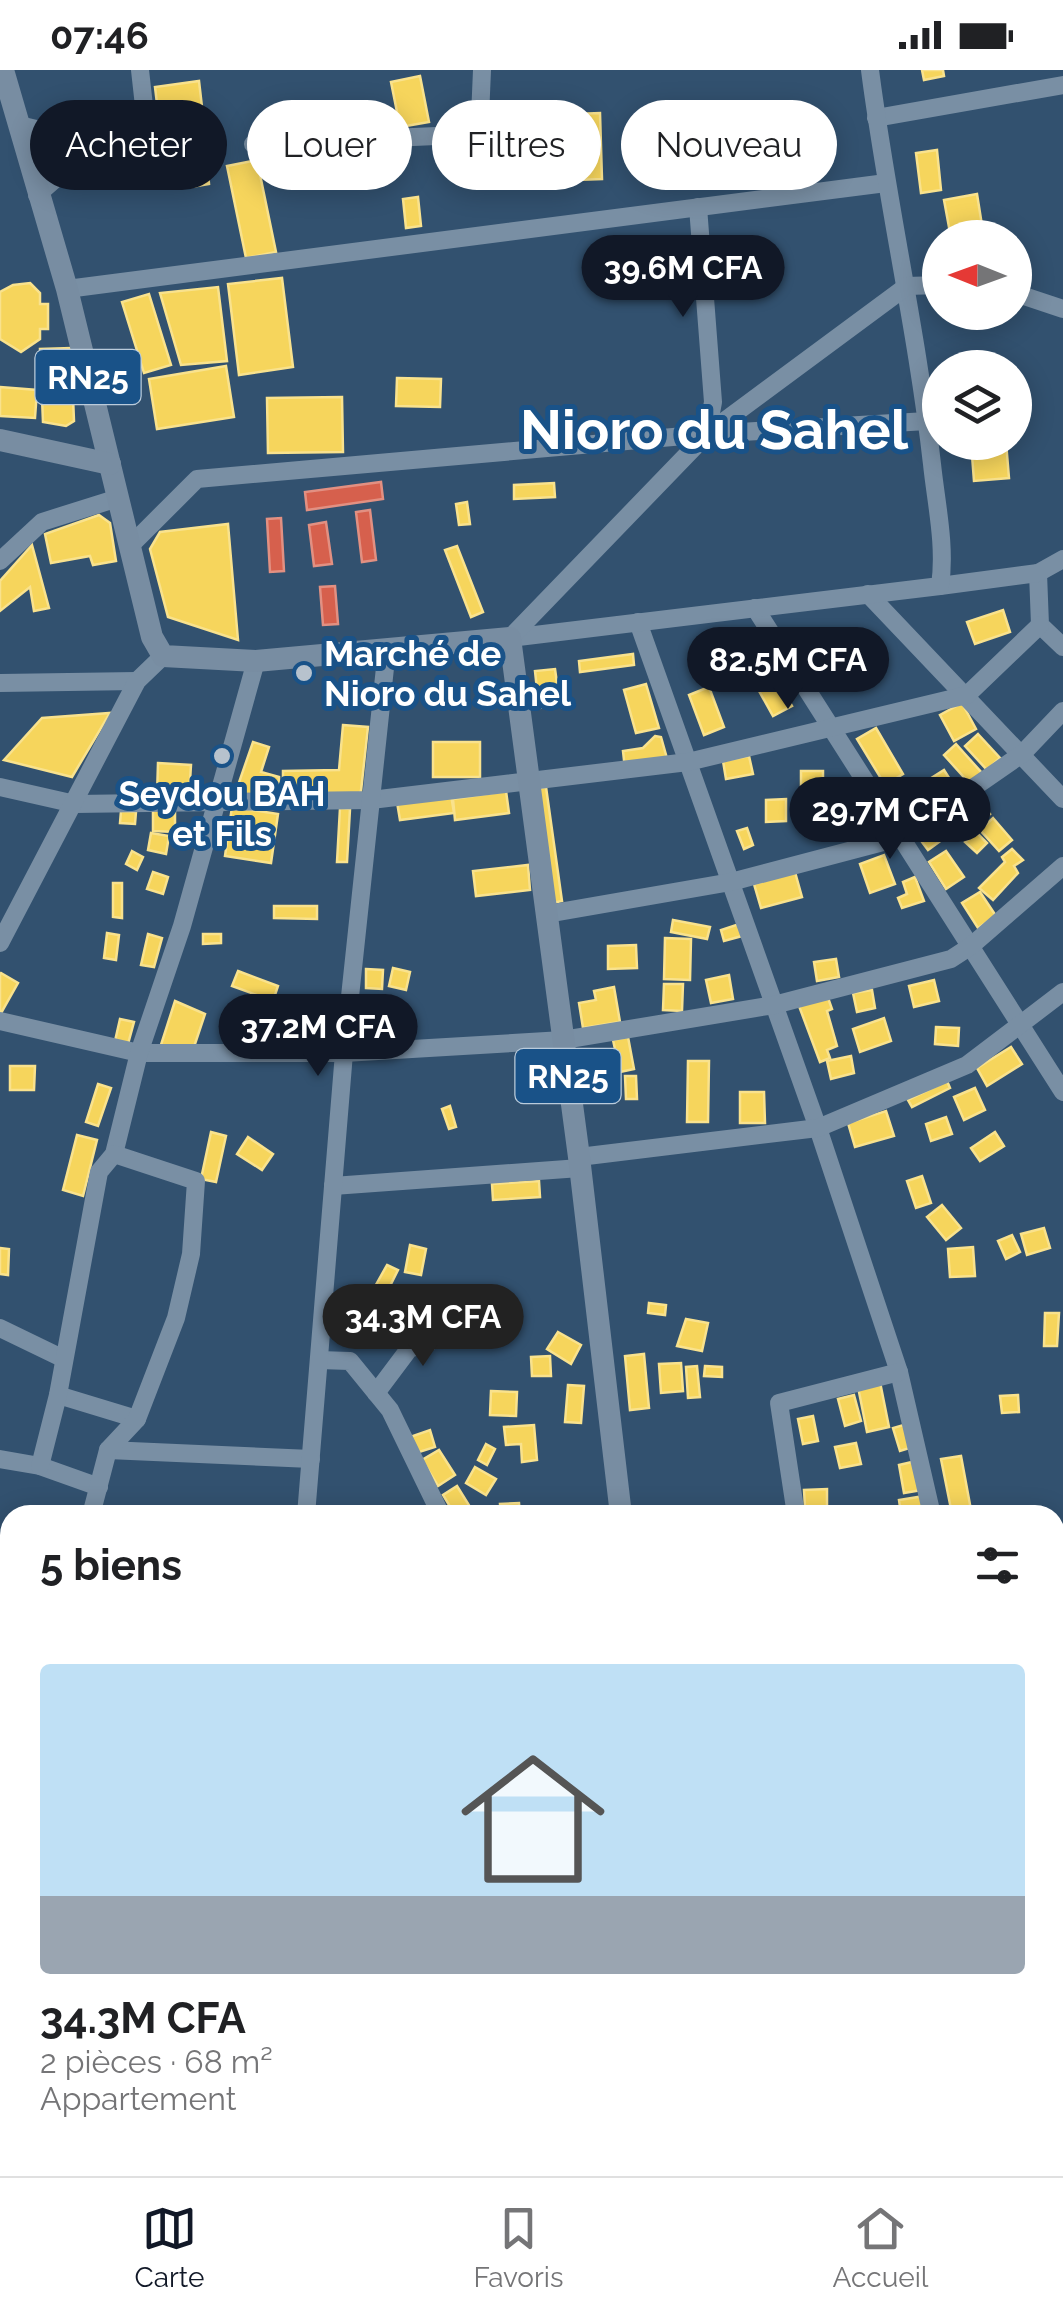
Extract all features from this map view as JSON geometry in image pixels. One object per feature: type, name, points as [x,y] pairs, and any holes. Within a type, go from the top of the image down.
[{"type":"main road","name":"RN25","points":[[3,70],[67,289],[152,636],[164,656]]},
{"type":"main road","points":[[0,440],[110,464]]},
{"type":"main road","name":"RN25","points":[[510,638],[580,1162],[620,1505]]},
{"type":"main road","points":[[164,656],[256,661],[510,638]]},
{"type":"street","points":[[140,70],[143,100]]},
{"type":"street","points":[[412,137],[460,135],[480,117],[482,70]]},
{"type":"street","points":[[870,70],[922,387]]},
{"type":"street","points":[[876,118],[1063,85]]},
{"type":"street","points":[[20,125],[30,127]]},
{"type":"street","points":[[67,289],[886,183]]},
{"type":"street","points":[[37,195],[43,190]]},
{"type":"street","points":[[698,207],[713,402],[707,434]]},
{"type":"street","points":[[510,638],[707,434],[907,286],[922,286]]},
{"type":"street","points":[[1032,299],[1063,309]]},
{"type":"street","points":[[130,546],[197,479],[707,434],[922,421]]},
{"type":"street","points":[[931,460],[942,554],[940,586]]},
{"type":"street","points":[[0,560],[42,522],[118,498]]},
{"type":"street","points":[[510,638],[1038,574],[1063,558]]},
{"type":"street","points":[[1038,574],[1040,626],[1063,646]]},
{"type":"street","points":[[868,594],[1063,798]]},
{"type":"street","points":[[755,608],[1063,1092]]},
{"type":"street","points":[[638,622],[818,1128],[899,1372],[930,1505]]},
{"type":"street","points":[[0,787],[75,804],[371,800],[688,762],[966,694],[1040,626]]},
{"type":"street","points":[[307,1505],[344,1054],[388,649]]},
{"type":"street","points":[[0,943],[6,917],[75,804],[138,680],[164,656]]},
{"type":"street","points":[[40,1466],[58,1395],[99,1172],[114,1154],[256,661]]},
{"type":"street","points":[[3,689],[138,680]]},
{"type":"street","points":[[547,914],[731,882],[902,837],[1022,754],[1063,711]]},
{"type":"street","points":[[0,1020],[140,1053],[344,1054],[563,1040],[774,1005],[951,960],[1063,866]]},
{"type":"street","points":[[333,1186],[580,1162],[818,1128],[966,1066],[1063,992]]},
{"type":"street","points":[[94,1505],[108,1450],[137,1419],[176,1318],[191,1254],[196,1181],[114,1154]]},
{"type":"street","points":[[0,1328],[64,1359]]},
{"type":"street","points":[[376,1392],[408,1348],[458,1331]]},
{"type":"street","points":[[319,1360],[350,1361],[376,1392],[390,1410],[437,1505]]},
{"type":"street","points":[[794,1505],[779,1403],[899,1372]]},
{"type":"street","points":[[58,1395],[137,1419]]},
{"type":"street","points":[[108,1450],[311,1459]]},
{"type":"street","points":[[0,1459],[40,1466],[98,1487]]},
{"type":"building: Logements","points":[[922,70],[943,70],[944,76],[924,80]]},
{"type":"building: Logements","points":[[420,76],[429,122],[412,125],[412,100],[395,100],[391,82]]},
{"type":"building: Logements","points":[[199,81],[201,100],[157,100],[155,87]]},
{"type":"building: Logements","points":[[937,150],[941,190],[921,193],[916,153]]},
{"type":"building: Logements","points":[[247,162],[247,190],[263,190],[276,252],[246,258],[227,166]]},
{"type":"building: Logements","points":[[977,194],[981,220],[948,220],[944,200]]},
{"type":"building: Logements","points":[[418,197],[421,226],[406,228],[403,199]]},
{"type":"building: Logements","points":[[282,278],[293,367],[239,375],[228,284]]},
{"type":"building: Logements","points":[[30,283],[40,293],[40,304],[48,304],[48,329],[40,329],[40,339],[21,352],[0,339],[0,292]]},
{"type":"building: Logements","points":[[218,287],[227,361],[181,365],[160,293]]},
{"type":"building: Logements","points":[[149,294],[171,365],[144,373],[122,302]]},
{"type":"building: Logements","points":[[71,348],[74,421],[66,426],[43,422],[40,349]]},
{"type":"building: Logements","points":[[226,366],[234,417],[157,429],[149,379]]},
{"type":"building: Logements","points":[[397,378],[441,379],[440,407],[396,406]]},
{"type":"building: Logements","points":[[0,387],[37,390],[35,418],[0,416]]},
{"type":"building: Logements","points":[[342,397],[343,452],[268,453],[267,398]]},
{"type":"building: Logements","points":[[972,460],[1008,460],[1009,478],[974,481]]},
{"type":"building: Logements","points":[[554,483],[555,497],[514,499],[514,485]]},
{"type":"building: Logements","points":[[467,502],[470,524],[459,525],[456,504]]},
{"type":"building: Logements","points":[[99,515],[110,523],[116,561],[93,565],[90,556],[51,563],[45,534]]},
{"type":"building: Logements","points":[[228,524],[238,640],[168,617],[150,549],[160,532]]},
{"type":"building: Logements","points":[[32,545],[49,608],[34,611],[30,587],[0,611],[0,581]]},
{"type":"building: Logements","points":[[457,546],[483,612],[471,617],[445,550]]},
{"type":"building: Logements","points":[[1003,610],[1010,632],[975,644],[967,622]]},
{"type":"building: Logements","points":[[757,645],[792,706],[773,716],[739,655]]},
{"type":"building: Logements","points":[[633,654],[634,665],[580,672],[579,661]]},
{"type":"building: Logements","points":[[555,669],[560,705],[539,708],[535,671]]},
{"type":"building: Logements","points":[[646,684],[659,728],[636,733],[624,690]]},
{"type":"building: Logements","points":[[709,687],[724,727],[704,735],[689,695]]},
{"type":"building: Logements","points":[[962,703],[976,729],[954,741],[940,715]]},
{"type":"building: Logements","points":[[110,713],[72,777],[4,760],[42,718]]},
{"type":"building: Logements","points":[[343,725],[368,727],[359,794],[283,795],[283,771],[339,770]]},
{"type":"building: Logements","points":[[876,728],[903,774],[885,785],[857,739]]},
{"type":"building: Logements","points":[[978,734],[1000,758],[987,770],[965,746]]},
{"type":"building: Logements","points":[[655,736],[661,737],[668,762],[625,769],[623,751],[643,748]]},
{"type":"building: Logements","points":[[253,742],[269,747],[261,772],[279,777],[279,796],[235,794]]},
{"type":"building: Logements","points":[[433,742],[480,742],[480,777],[433,777]]},
{"type":"building: Logements","points":[[956,744],[982,773],[970,784],[944,755]]},
{"type":"building: Logements","points":[[749,756],[753,774],[726,779],[723,761]]},
{"type":"building: Logements","points":[[158,763],[191,765],[190,781],[198,782],[197,798],[157,796]]},
{"type":"building: Logements","points":[[944,770],[960,795],[911,826],[895,801]]},
{"type":"building: Logements","points":[[801,771],[823,771],[823,803],[810,803],[810,796],[801,796]]},
{"type":"building: Logements","points":[[546,787],[562,901],[552,903],[536,789]]},
{"type":"building: Logements","points":[[506,791],[509,813],[455,820],[453,799]]},
{"type":"building: Logements","points":[[451,795],[454,813],[400,820],[397,802]]},
{"type":"building: Logements","points":[[786,799],[786,821],[766,822],[766,800]]},
{"type":"building: Logements","points":[[978,800],[990,814],[975,826],[963,812]]},
{"type":"building: Logements","points":[[232,807],[278,814],[271,863],[225,856]]},
{"type":"building: Logements","points":[[340,808],[350,809],[347,862],[337,862]]},
{"type":"building: Logements","points":[[153,810],[175,811],[175,832],[153,831]]},
{"type":"building: Logements","points":[[121,811],[136,812],[135,824],[120,823]]},
{"type":"building: Logements","points":[[952,814],[961,826],[928,850],[919,838]]},
{"type":"building: Logements","points":[[993,818],[1012,840],[999,851],[980,830]]},
{"type":"building: Logements","points":[[747,828],[753,845],[744,849],[737,831]]},
{"type":"building: Logements","points":[[976,832],[987,843],[977,853],[965,842]]},
{"type":"building: Logements","points":[[151,833],[169,836],[166,854],[148,850]]},
{"type":"building: Logements","points":[[1012,849],[1023,860],[1014,866],[1018,873],[993,900],[979,888],[1005,862],[1002,857]]},
{"type":"building: Logements","points":[[132,851],[143,857],[137,870],[126,864]]},
{"type":"building: Logements","points":[[946,851],[964,877],[946,889],[929,862]]},
{"type":"building: Logements","points":[[884,855],[895,884],[870,893],[860,864]]},
{"type":"building: Logements","points":[[528,865],[530,890],[476,896],[473,871]]},
{"type":"building: Logements","points":[[153,872],[168,877],[163,894],[147,889]]},
{"type":"building: Logements","points":[[795,872],[802,897],[761,908],[754,884]]},
{"type":"building: Logements","points":[[915,877],[924,901],[902,908],[898,898],[907,894],[903,882]]},
{"type":"building: Logements","points":[[113,883],[122,883],[122,918],[113,917]]},
{"type":"building: Logements","points":[[980,892],[996,916],[978,928],[962,903]]},
{"type":"building: Logements","points":[[274,906],[317,906],[317,919],[274,918]]},
{"type":"building: Logements","points":[[673,920],[710,927],[707,939],[671,932]]},
{"type":"building: Logements","points":[[739,924],[742,936],[724,941],[721,930]]},
{"type":"building: Logements","points":[[107,933],[119,935],[116,960],[104,958]]},
{"type":"building: Logements","points":[[148,934],[162,938],[154,967],[141,965]]},
{"type":"building: Logements","points":[[203,934],[221,934],[221,943],[203,944]]},
{"type":"building: Logements","points":[[665,938],[691,939],[690,980],[664,979]]},
{"type":"building: Logements","points":[[636,945],[637,968],[608,969],[608,946]]},
{"type":"building: Logements","points":[[836,959],[839,977],[817,981],[814,962]]},
{"type":"building: Logements","points":[[393,968],[410,972],[406,990],[389,986]]},
{"type":"building: Logements","points":[[366,969],[383,970],[382,989],[366,988]]},
{"type":"building: Logements","points":[[238,971],[278,986],[273,1001],[232,986]]},
{"type":"building: Logements","points":[[0,974],[18,983],[0,1015]]},
{"type":"building: Logements","points":[[729,975],[733,999],[711,1003],[706,980]]},
{"type":"building: Logements","points":[[934,980],[939,1001],[914,1007],[909,986]]},
{"type":"building: Logements","points":[[664,984],[683,984],[682,1011],[663,1010]]},
{"type":"building: Logements","points":[[614,987],[620,1022],[583,1028],[579,1003],[596,1000],[594,991]]},
{"type":"building: Logements","points":[[872,990],[875,1008],[857,1012],[853,993]]},
{"type":"building: Logements","points":[[827,995],[832,1009],[827,1011],[837,1046],[827,1050],[830,1058],[820,1062],[799,1006]]},
{"type":"building: Logements","points":[[175,1001],[205,1014],[194,1047],[160,1048]]},
{"type":"building: Logements","points":[[362,1006],[373,1007],[371,1043],[360,1043]]},
{"type":"building: Logements","points":[[884,1018],[891,1041],[860,1052],[853,1029]]},
{"type":"building: Logements","points":[[120,1019],[134,1022],[128,1044],[115,1041]]},
{"type":"building: Logements","points":[[936,1027],[959,1028],[958,1046],[935,1044]]},
{"type":"building: Logements","points":[[628,1037],[634,1069],[620,1072],[613,1040]]},
{"type":"building: Logements","points":[[1011,1047],[1022,1064],[987,1086],[977,1068]]},
{"type":"building: Logements","points":[[851,1056],[854,1073],[831,1079],[827,1061]]},
{"type":"building: Logements","points":[[688,1061],[709,1061],[708,1122],[687,1122]]},
{"type":"building: Logements","points":[[10,1066],[35,1066],[34,1090],[10,1090]]},
{"type":"building: Logements","points":[[625,1076],[636,1076],[637,1099],[626,1099]]},
{"type":"building: Logements","points":[[947,1081],[950,1088],[912,1107],[908,1100]]},
{"type":"building: Logements","points":[[98,1084],[111,1088],[98,1126],[86,1122]]},
{"type":"building: Logements","points":[[975,1088],[985,1110],[964,1120],[954,1097]]},
{"type":"building: Logements","points":[[740,1092],[764,1092],[765,1123],[740,1123]]},
{"type":"building: Logements","points":[[450,1106],[456,1127],[449,1129],[442,1109]]},
{"type":"building: Logements","points":[[886,1111],[894,1136],[855,1147],[848,1123]]},
{"type":"building: Logements","points":[[946,1117],[952,1134],[931,1141],[926,1124]]},
{"type":"building: Logements","points":[[211,1132],[226,1136],[216,1182],[201,1179]]},
{"type":"building: Logements","points":[[995,1132],[1004,1146],[980,1161],[971,1148]]},
{"type":"building: Logements","points":[[77,1135],[97,1140],[83,1196],[63,1190]]},
{"type":"building: Logements","points":[[248,1137],[273,1154],[262,1170],[237,1154]]},
{"type":"building: Logements","points":[[922,1176],[931,1203],[916,1208],[907,1181]]},
{"type":"building: Logements","points":[[539,1181],[540,1197],[493,1200],[492,1184]]},
{"type":"building: Logements","points":[[942,1205],[961,1228],[946,1240],[927,1217]]},
{"type":"building: Logements","points":[[1044,1228],[1050,1248],[1027,1255],[1021,1234]]},
{"type":"building: Logements","points":[[1012,1235],[1020,1252],[1006,1259],[998,1241]]},
{"type":"building: Logements","points":[[410,1245],[426,1249],[421,1275],[405,1272]]},
{"type":"building: Logements","points":[[973,1247],[975,1276],[950,1277],[948,1249]]},
{"type":"building: Logements","points":[[0,1248],[9,1249],[8,1275],[0,1274]]},
{"type":"building: Logements","points":[[387,1265],[398,1270],[384,1298],[372,1292]]},
{"type":"building: Logements","points":[[649,1303],[666,1305],[665,1315],[648,1313]]},
{"type":"building: Logements","points":[[1045,1313],[1059,1313],[1057,1346],[1044,1346]]},
{"type":"building: Logements","points":[[686,1319],[708,1323],[702,1351],[677,1346]]},
{"type":"building: Logements","points":[[558,1332],[581,1345],[571,1364],[547,1349]]},
{"type":"building: Logements","points":[[644,1354],[649,1408],[630,1410],[625,1356]]},
{"type":"building: Logements","points":[[550,1356],[551,1376],[532,1376],[531,1357]]},
{"type":"building: Logements","points":[[681,1363],[683,1391],[661,1393],[659,1364]]},
{"type":"building: Logements","points":[[697,1366],[700,1397],[688,1398],[686,1367]]},
{"type":"building: Logements","points":[[705,1366],[722,1367],[722,1377],[704,1376]]},
{"type":"building: Logements","points":[[880,1382],[889,1427],[867,1432],[858,1387]]},
{"type":"building: Logements","points":[[568,1385],[584,1386],[581,1423],[565,1422]]},
{"type":"building: Logements","points":[[491,1391],[517,1392],[516,1416],[490,1415]]},
{"type":"building: Logements","points":[[854,1395],[861,1421],[845,1426],[838,1399]]},
{"type":"building: Logements","points":[[1018,1395],[1019,1412],[1002,1413],[1000,1396]]},
{"type":"building: Logements","points":[[813,1416],[818,1441],[803,1444],[798,1419]]},
{"type":"building: Logements","points":[[907,1424],[913,1447],[900,1451],[893,1428]]},
{"type":"building: Logements","points":[[534,1425],[537,1460],[522,1462],[521,1444],[506,1445],[504,1427]]},
{"type":"building: Logements","points":[[430,1430],[435,1447],[416,1453],[410,1437]]},
{"type":"building: Logements","points":[[856,1443],[861,1464],[840,1468],[835,1447]]},
{"type":"building: Logements","points":[[486,1444],[495,1449],[487,1465],[478,1460]]},
{"type":"building: Logements","points":[[439,1450],[455,1475],[438,1486],[422,1460]]},
{"type":"building: Logements","points":[[961,1456],[970,1505],[950,1505],[941,1459]]},
{"type":"building: Logements","points":[[916,1461],[922,1490],[904,1493],[899,1465]]},
{"type":"building: Logements","points":[[475,1467],[496,1479],[486,1495],[466,1483]]},
{"type":"building: Logements","points":[[457,1486],[469,1505],[449,1505],[443,1495]]},
{"type":"building: Logements","points":[[827,1489],[827,1505],[805,1505],[804,1490]]},
{"type":"building: Logements","points":[[924,1496],[925,1505],[900,1505],[899,1500]]},
{"type":"building: Commerces","points":[[381,482],[383,499],[307,510],[305,492]]},
{"type":"building: Commerces","points":[[370,510],[376,560],[362,562],[356,512]]},
{"type":"building: Commerces","points":[[281,518],[284,571],[270,572],[267,519]]},
{"type":"building: Commerces","points":[[326,522],[332,564],[314,566],[309,525]]},
{"type":"building: Commerces","points":[[335,586],[338,624],[323,625],[320,587]]},
{"type":"place","name":"Marché de Nioro du Sahel","points":[[304,673]]},
{"type":"place","name":"Seydou BAH et Fils","points":[[222,756]]},
{"type":"district","name":"Nioro du Sahel","points":[[714,429]]}]
